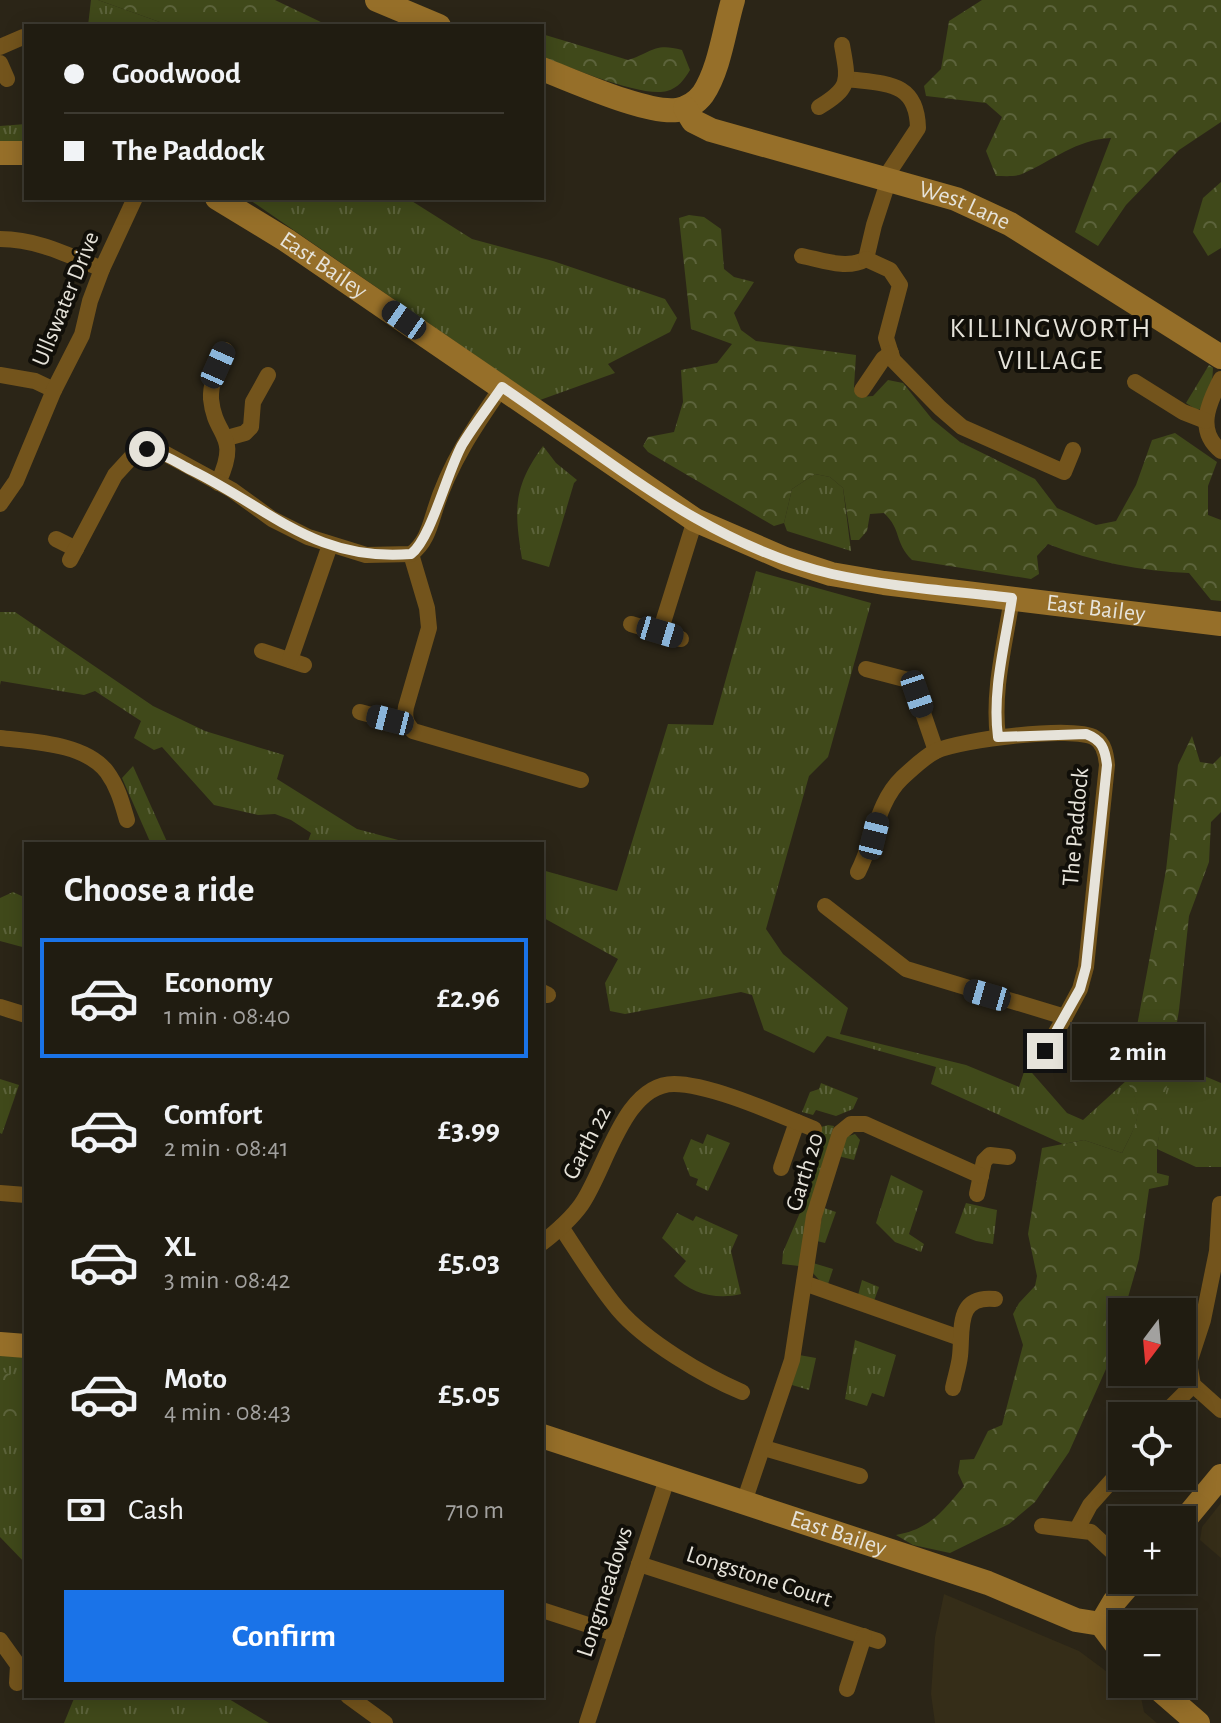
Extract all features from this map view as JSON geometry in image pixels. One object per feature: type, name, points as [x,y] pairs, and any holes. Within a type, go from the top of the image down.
[{"type":"street","points":[[377,0],[434,24]]},
{"type":"street","points":[[544,70],[653,108],[685,108],[698,99],[710,79],[733,0]]},
{"type":"street","points":[[0,47],[23,37]]},
{"type":"street","points":[[819,107],[843,90],[847,79],[842,45]]},
{"type":"street","points":[[0,63],[7,79]]},
{"type":"street","points":[[802,256],[839,264],[858,264],[866,259],[887,179],[918,128],[915,102],[909,94],[894,87],[847,79]]},
{"type":"street","name":"West Lane","points":[[685,108],[693,121],[711,130],[956,199],[1010,224],[1221,357]]},
{"type":"street","points":[[0,153],[24,153]]},
{"type":"street","name":"Ullswater Drive","points":[[0,504],[16,481],[54,390],[82,335],[102,269],[134,200]]},
{"type":"street","name":"East Bailey","points":[[220,200],[286,240],[695,520],[785,559],[831,574],[884,583],[1221,624]]},
{"type":"street","points":[[0,239],[18,239],[48,246],[102,269]]},
{"type":"street","points":[[866,259],[890,270],[900,285],[886,338],[893,360],[930,399],[962,427],[1064,472],[1073,450]]},
{"type":"street","points":[[218,483],[228,457],[227,438],[214,412],[211,395],[225,350]]},
{"type":"street","points":[[862,390],[883,359],[891,353]]},
{"type":"street","points":[[0,375],[35,381],[54,390]]},
{"type":"street","points":[[227,438],[245,433],[251,427],[253,402],[268,375]]},
{"type":"street","points":[[1221,379],[1206,421],[1207,436],[1221,451]]},
{"type":"street","points":[[1135,382],[1183,412],[1206,421]]},
{"type":"street","points":[[56,539],[73,554],[115,475],[137,451],[147,449],[166,454],[232,490],[272,519],[330,545],[366,555],[411,554],[426,537],[448,473],[463,445],[502,387]]},
{"type":"street","points":[[660,632],[695,520]]},
{"type":"street","points":[[262,651],[297,663],[330,545]]},
{"type":"street","points":[[411,554],[427,608],[429,628],[404,717],[413,731],[581,780]]},
{"type":"street","points":[[998,737],[995,713],[997,689],[1012,598]]},
{"type":"street","points":[[631,624],[681,639]]},
{"type":"street","points":[[866,669],[912,681],[936,751]]},
{"type":"street","points":[[360,712],[390,720],[404,717]]},
{"type":"street","name":"The Paddock","points":[[858,872],[870,851],[886,799],[900,780],[936,751],[967,741],[998,737],[1086,734],[1098,739],[1105,750],[1107,765],[1086,967],[1080,989],[1045,1051]]},
{"type":"street","points":[[0,738],[68,748],[88,757],[106,770],[119,792],[127,820]]},
{"type":"street","points":[[825,906],[906,969],[1065,1017]]},
{"type":"street","points":[[0,1007],[24,1014]]},
{"type":"street","name":"Garth 22","points":[[544,1241],[581,1206],[629,1111],[643,1095],[654,1090],[675,1084],[691,1086],[751,1104],[814,1129]]},
{"type":"street","points":[[781,1168],[797,1122]]},
{"type":"street","name":"Garth 20","points":[[744,1502],[792,1360],[814,1216],[835,1143],[845,1127],[865,1124],[981,1176]]},
{"type":"street","points":[[977,1194],[984,1161],[990,1155],[1008,1157]]},
{"type":"street","points":[[0,1193],[24,1195]]},
{"type":"street","points":[[1196,1342],[1219,1251],[1220,1204]]},
{"type":"street","points":[[561,1227],[619,1311],[642,1333],[718,1382],[742,1392]]},
{"type":"street","points":[[804,1283],[960,1338]]},
{"type":"street","points":[[953,1388],[960,1355],[962,1317],[969,1306],[983,1298],[995,1299]]},
{"type":"street","points":[[0,1344],[24,1346]]},
{"type":"street","points":[[1176,1402],[1192,1386]]},
{"type":"street","points":[[1194,1386],[1221,1410]]},
{"type":"street","name":"East Bailey","points":[[544,1437],[988,1583],[1076,1620],[1101,1624]]},
{"type":"street","points":[[764,1448],[860,1476]]},
{"type":"street","name":"Longmeadows","points":[[593,1721],[616,1634],[668,1476]]},
{"type":"street","points":[[1196,1506],[1221,1476]]},
{"type":"street","points":[[1077,1529],[1090,1505],[1108,1485]]},
{"type":"street","points":[[1042,1526],[1091,1532],[1108,1550]]},
{"type":"street","name":"Longstone Court","points":[[639,1564],[871,1638],[847,1689]]},
{"type":"street","points":[[1108,1633],[1101,1624],[1117,1594]]},
{"type":"street","points":[[544,1611],[616,1634]]},
{"type":"street","points":[[0,1640],[22,1663],[17,1683]]},
{"type":"street","points":[[351,1698],[385,1723]]},
{"type":"street","points":[[1169,1698],[1198,1723]]},
{"type":"shaded area","points":[[1221,1503],[1221,1558],[1200,1540],[1202,1527]]},
{"type":"shaded area","points":[[944,1594],[1079,1651],[1108,1673],[1108,1698],[1141,1698],[1144,1712],[1157,1723],[935,1723],[931,1694],[935,1637]]},
{"type":"green space","points":[[91,0],[98,0],[165,24],[88,24]]},
{"type":"green space","points":[[98,0],[275,0],[325,24],[165,24]]},
{"type":"green space","points":[[982,0],[1221,0],[1221,122],[1179,150],[1126,205],[1098,246],[1075,232],[1111,138],[1086,142],[1019,175],[996,176],[986,151],[1002,117],[986,103],[926,96],[924,86],[941,69],[949,21]]},
{"type":"green space","points":[[544,35],[628,60],[659,48],[682,50],[690,70],[674,88],[656,92],[587,74],[544,58]]},
{"type":"green space","points":[[24,124],[24,145],[0,145],[0,126]]},
{"type":"green space","points":[[1221,182],[1221,248],[1208,256],[1193,232],[1203,198]]},
{"type":"green space","points":[[250,200],[410,200],[472,239],[553,261],[665,299],[677,318],[670,332],[608,364],[615,373],[540,400]]},
{"type":"green space","points":[[689,215],[704,217],[721,229],[724,269],[734,277],[754,282],[734,313],[741,330],[756,341],[856,355],[854,387],[859,397],[873,396],[888,380],[903,383],[932,419],[960,442],[1035,479],[1057,508],[1096,525],[1116,521],[1136,485],[1152,440],[1175,433],[1217,462],[1208,486],[1208,515],[1221,520],[1221,601],[1211,600],[1189,573],[1117,564],[1048,544],[1037,556],[1039,574],[1031,579],[912,560],[884,513],[870,514],[867,531],[859,540],[851,540],[843,488],[830,477],[815,474],[792,489],[784,523],[774,526],[648,452],[643,446],[648,437],[674,432],[683,402],[681,370],[717,363],[732,344],[691,329],[679,218]]},
{"type":"green space","points":[[1209,365],[1213,368],[1212,383],[1201,409],[1197,410],[1186,403]]},
{"type":"green space","points":[[543,446],[556,463],[577,480],[549,567],[522,559],[517,512],[526,474]]},
{"type":"green space","points":[[815,474],[830,477],[843,488],[851,551],[787,531],[784,523],[792,489]]},
{"type":"green space","points":[[756,571],[871,603],[828,757],[809,776],[766,929],[783,954],[848,1008],[840,1034],[966,1065],[1019,1087],[1026,1066],[1067,1113],[1083,1120],[1127,1080],[1138,1109],[1132,1133],[1122,1153],[1084,1140],[1063,1144],[931,1084],[936,1067],[827,1036],[814,1053],[764,1030],[752,995],[741,992],[625,1014],[610,1011],[605,983],[618,959],[544,918],[544,871],[617,891],[668,724],[713,725]]},
{"type":"green space","points":[[0,612],[15,612],[153,706],[205,731],[284,755],[277,779],[357,829],[410,842],[308,842],[311,833],[291,820],[275,814],[258,815],[214,805],[162,747],[154,750],[134,738],[141,721],[95,691],[84,695],[1,681],[0,685]]},
{"type":"green space","points":[[1192,736],[1200,762],[1213,764],[1221,756],[1221,812],[1211,822],[1209,862],[1189,916],[1179,1010],[1157,1149],[1157,1173],[1169,1176],[1168,1185],[1149,1189],[1139,1259],[1128,1298],[1108,1298],[1108,1364],[1069,1452],[1035,1502],[1009,1524],[950,1553],[913,1545],[896,1535],[918,1528],[942,1511],[964,1486],[958,1473],[960,1460],[974,1459],[988,1431],[1002,1425],[1023,1345],[1013,1314],[1035,1286],[1037,1276],[1028,1234],[1042,1148],[1084,1140],[1122,1153],[1136,1123],[1135,1098],[1124,1076],[1136,1058],[1134,1042],[1166,870],[1178,765]]},
{"type":"green space","points":[[133,766],[167,842],[150,842],[122,778]]},
{"type":"green space","points":[[13,892],[24,897],[24,947],[0,941],[0,898]]},
{"type":"green space","points":[[1169,1061],[1221,1083],[1221,1167],[1196,1167],[1157,1149]]},
{"type":"green space","points":[[0,1079],[19,1085],[2,1134],[0,1133]]},
{"type":"green space","points":[[821,1083],[858,1098],[853,1109],[836,1116],[816,1110],[813,1115],[802,1112],[810,1092],[819,1089]]},
{"type":"green space","points":[[834,1126],[799,1266],[782,1264],[783,1252],[805,1201],[821,1127]]},
{"type":"green space","points":[[707,1134],[730,1143],[708,1191],[696,1185],[698,1179],[690,1176],[683,1158],[691,1139],[703,1144]]},
{"type":"green space","points":[[855,1134],[860,1140],[854,1160],[838,1156],[846,1137]]},
{"type":"green space","points":[[891,1175],[923,1191],[909,1234],[924,1244],[921,1252],[895,1242],[876,1223]]},
{"type":"green space","points":[[966,1203],[997,1210],[993,1244],[955,1233]]},
{"type":"green space","points":[[824,1208],[836,1212],[825,1243],[817,1241]]},
{"type":"green space","points":[[677,1213],[693,1221],[696,1216],[738,1235],[731,1251],[741,1294],[705,1294],[688,1287],[674,1276],[686,1261],[662,1238]]},
{"type":"green space","points":[[813,1263],[833,1269],[828,1284],[821,1282],[812,1272]]},
{"type":"green space","points":[[862,1280],[879,1287],[874,1301],[858,1295]]},
{"type":"green space","points":[[855,1340],[896,1355],[884,1397],[872,1393],[867,1406],[845,1399]]},
{"type":"green space","points":[[0,1355],[24,1356],[24,1562],[0,1537]]},
{"type":"green space","points":[[799,1355],[816,1358],[809,1390],[792,1385]]},
{"type":"green space","points":[[0,1371],[10,1374],[24,1391],[20,1409],[0,1449]]},
{"type":"green space","points":[[74,1698],[227,1698],[269,1723],[64,1723]]},
{"type":"district","name":"KILLINGWORTH VILLAGE","points":[[1051,345]]},
{"type":"route","points":[[147,449],[166,454],[232,490],[272,519],[308,537],[366,555],[411,554],[426,537],[448,473],[463,445],[502,387],[695,520],[736,539],[831,574],[1012,598],[997,689],[995,713],[998,737],[1086,734],[1098,739],[1105,750],[1107,765],[1086,967],[1080,989],[1045,1051]]}]
